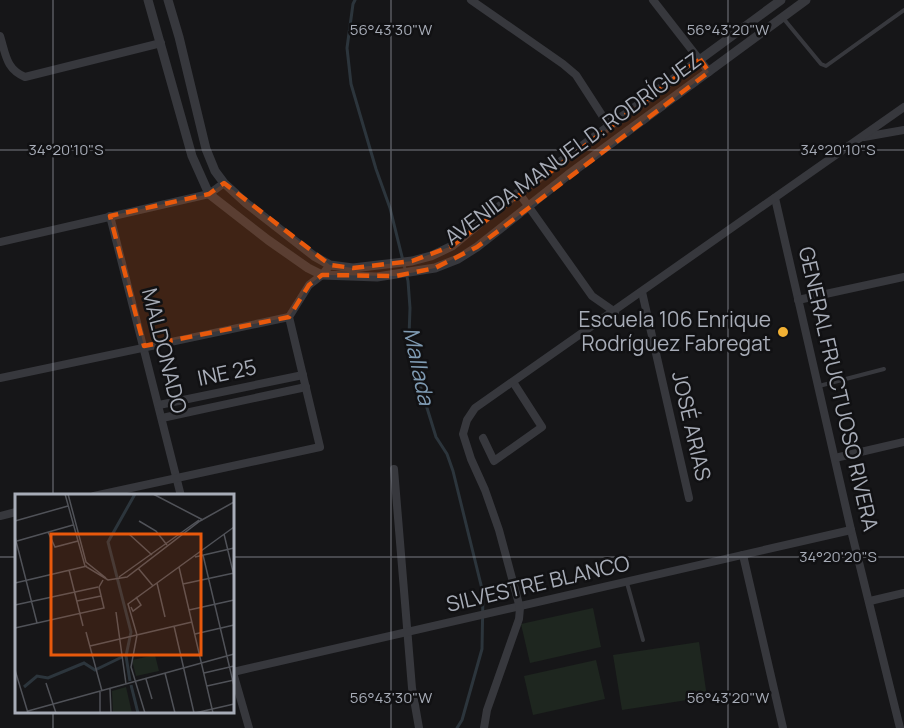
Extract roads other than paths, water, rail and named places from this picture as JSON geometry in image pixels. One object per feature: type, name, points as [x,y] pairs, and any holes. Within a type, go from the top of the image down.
[{"type":"street","points":[[148,0],[192,156],[209,194],[268,240],[322,275]]},
{"type":"street","points":[[99,494],[320,447],[290,317],[309,285],[330,265],[314,256],[224,183],[214,171],[206,149],[168,0]]},
{"type":"street","points":[[471,0],[576,75],[609,126]]},
{"type":"street","points":[[653,0],[709,72]]},
{"type":"street","name":"AVENIDA MANUEL D. RODRÍGUEZ","points":[[330,265],[353,268],[393,264],[431,256],[452,246],[609,126],[781,0]]},
{"type":"street","name":"AVENIDA MANUEL D. RODRÍGUEZ","points":[[322,275],[396,276],[435,268],[458,259],[806,0]]},
{"type":"street","points":[[0,36],[8,64],[14,73],[25,77],[161,43]]},
{"type":"street","points":[[484,728],[519,620],[520,608],[499,530],[471,459],[464,434],[467,420],[475,408],[615,312],[904,107]]},
{"type":"street","points":[[860,138],[904,130]]},
{"type":"street","points":[[0,242],[209,194],[224,183]]},
{"type":"street","points":[[519,194],[592,296],[615,312]]},
{"type":"street","name":"GENERAL FRUCTUOSO RIVERA","points":[[775,198],[900,728]]},
{"type":"street","name":"MALDONADO","points":[[110,216],[181,494]]},
{"type":"street","points":[[798,300],[904,277]]},
{"type":"street","name":"JOSÉ ARIAS","points":[[642,292],[689,498]]},
{"type":"street","points":[[0,378],[290,317]]},
{"type":"street","name":"INE 25","points":[[159,405],[303,375]]},
{"type":"street","points":[[483,438],[494,461],[542,428],[513,382]]},
{"type":"street","name":"INE 25","points":[[162,417],[306,387]]},
{"type":"street","points":[[835,458],[904,442]]},
{"type":"street","points":[[394,469],[412,688],[419,728]]},
{"type":"street","points":[[0,516],[15,512]]},
{"type":"street","name":"SILVESTRE BLANCO","points":[[234,671],[520,608],[852,530]]},
{"type":"street","points":[[743,555],[783,728]]},
{"type":"street","points":[[870,601],[904,593]]},
{"type":"street","points":[[234,675],[249,728]]},
{"type":"lane","points":[[782,18],[821,64],[826,66],[904,10]]},
{"type":"lane","points":[[818,386],[884,369]]},
{"type":"lane","points":[[627,582],[643,639]]},
{"type":"waterway","name":"Mallada","points":[[355,0],[347,48],[351,84],[390,208],[408,281],[409,336],[419,382],[436,437],[447,454],[453,471],[483,593],[482,649],[462,720],[457,728]]},
{"type":"place","name":"Escuela 106 Enrique Rodríguez Fabregat","points":[[783,332]]}]
